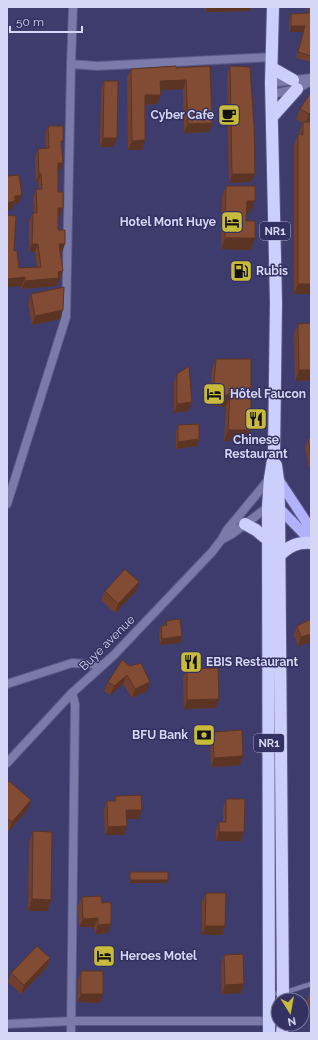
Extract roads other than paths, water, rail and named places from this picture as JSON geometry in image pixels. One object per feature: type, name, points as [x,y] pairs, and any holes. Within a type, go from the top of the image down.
[{"type":"highway","name":"NR1","points":[[273,7],[272,117],[276,302],[274,478],[273,507],[268,540],[274,610],[283,992]]},
{"type":"highway","points":[[272,62],[295,85],[272,117]]},
{"type":"highway","name":"NR1","points":[[270,1004],[274,610],[279,556],[273,507]]},
{"type":"highway","points":[[245,524],[256,530],[268,540]]},
{"type":"highway","points":[[279,556],[287,548],[295,544],[311,542]]},
{"type":"main road","points":[[274,478],[311,529]]},
{"type":"main road","points":[[273,507],[311,542]]},
{"type":"street","points":[[7,504],[66,317],[73,7]]},
{"type":"street","points":[[71,64],[97,66],[272,62]]},
{"type":"street","points":[[295,85],[311,78]]},
{"type":"street","points":[[272,88],[311,81]]},
{"type":"street","points":[[222,540],[228,530],[274,478]]},
{"type":"street","points":[[222,540],[273,507]]},
{"type":"street","name":"Buye avenue","points":[[7,763],[72,693],[103,665],[222,540]]},
{"type":"street","points":[[7,684],[72,663],[103,665]]},
{"type":"street","points":[[71,1033],[75,712],[75,704],[72,693]]},
{"type":"street","points":[[7,1024],[72,1021],[270,1025]]},
{"type":"lane","points":[[294,992],[311,984]]},
{"type":"place","name":"Cyber Cafe","points":[[229,115]]},
{"type":"place","name":"Hotel Mont Huye","points":[[232,222]]},
{"type":"place","name":"Rubis","points":[[241,271]]},
{"type":"place","name":"Hôtel Faucon","points":[[214,394]]},
{"type":"place","name":"Chinese Restaurant","points":[[256,419]]},
{"type":"place","name":"EBIS Restaurant","points":[[191,662]]},
{"type":"place","name":"BFU Bank","points":[[204,735]]},
{"type":"place","name":"Heroes Motel","points":[[104,956]]}]
